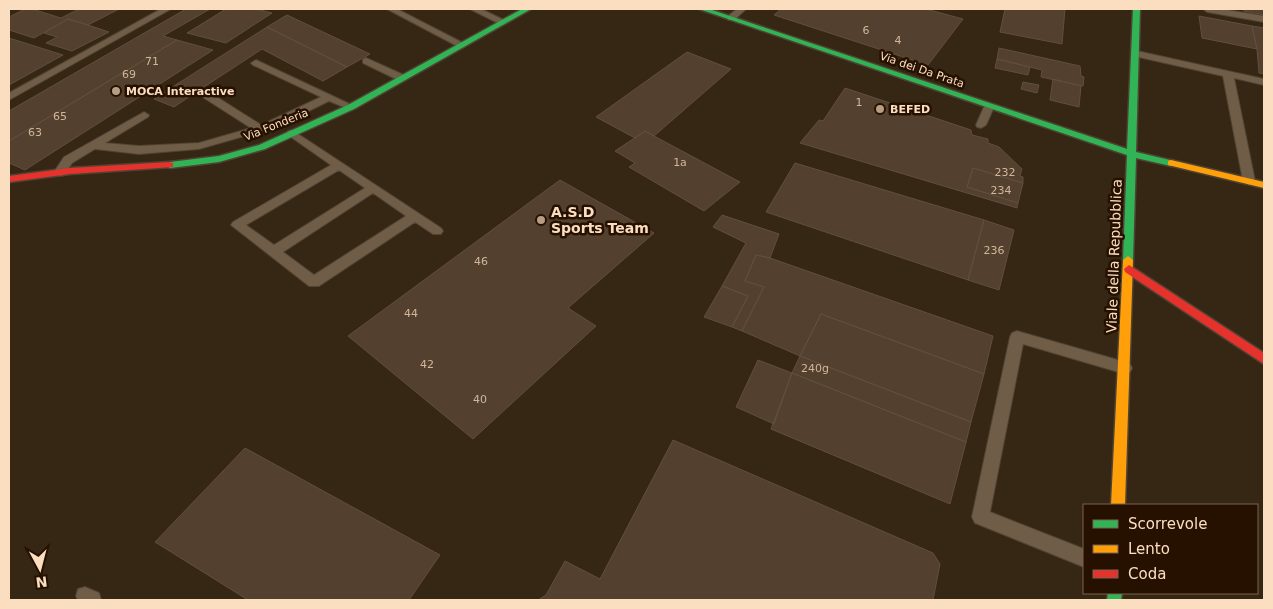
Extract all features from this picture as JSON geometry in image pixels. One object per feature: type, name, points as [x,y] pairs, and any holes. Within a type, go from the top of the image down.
[{"type":"street","name":"Via Fonderia","points":[[9,179],[60,172],[171,166],[219,159],[262,147],[351,107],[527,9]]},
{"type":"street","name":"Via dei Da Prata","points":[[703,9],[1133,154],[1264,185]]},
{"type":"street","name":"Viale della Repubblica","points":[[1118,504],[1129,269],[1137,9]]},
{"type":"street","points":[[1129,269],[1264,360]]},
{"type":"lane","points":[[9,97],[167,9]]},
{"type":"lane","points":[[391,9],[462,45]]},
{"type":"lane","points":[[474,9],[503,22]]},
{"type":"lane","points":[[731,18],[742,9]]},
{"type":"lane","points":[[1207,9],[1264,19]]},
{"type":"lane","points":[[1137,54],[1264,82]]},
{"type":"lane","points":[[366,61],[402,78]]},
{"type":"lane","points":[[256,63],[351,107]]},
{"type":"lane","points":[[1228,74],[1249,181]]},
{"type":"lane","points":[[205,94],[260,129]]},
{"type":"lane","points":[[93,145],[139,150],[199,146],[272,126],[329,97]]},
{"type":"lane","points":[[981,125],[989,107]]},
{"type":"lane","points":[[60,172],[68,160],[144,115]]},
{"type":"lane","points":[[292,133],[437,231]]},
{"type":"lane","points":[[340,166],[237,225],[314,282],[415,216]]},
{"type":"lane","points":[[273,252],[373,188]]},
{"type":"lane","points":[[1083,558],[981,517],[1017,337],[1125,368]]},
{"type":"building","points":[[25,9],[32,9],[61,18],[79,9],[119,9],[88,25],[68,19],[34,38],[9,30],[9,17]]},
{"type":"building","points":[[186,9],[210,9],[163,36],[177,40],[9,141],[9,111]]},
{"type":"building","points":[[226,9],[256,9],[272,13],[226,43],[187,33]]},
{"type":"building","points":[[781,9],[926,9],[963,19],[928,65],[774,15]]},
{"type":"building","points":[[1005,9],[1065,9],[1062,44],[1000,32]]},
{"type":"building","points":[[1243,9],[1264,9],[1264,15],[1244,11]]},
{"type":"building","points":[[287,15],[370,54],[347,67],[267,27]]},
{"type":"building","points":[[1199,16],[1252,26],[1257,49],[1202,38]]},
{"type":"building","points":[[68,19],[109,32],[72,51],[46,43],[57,37],[44,33]]},
{"type":"building","points":[[1252,26],[1264,28],[1264,74],[1259,73],[1257,49]]},
{"type":"building","points":[[267,27],[347,67],[323,81],[262,49],[198,91],[177,84]]},
{"type":"building","points":[[9,38],[63,55],[9,85]]},
{"type":"building","points":[[177,40],[213,50],[25,170],[9,163],[9,141]]},
{"type":"building","points":[[999,48],[1080,66],[1081,76],[1084,77],[1083,86],[1041,77],[1042,70],[997,59]]},
{"type":"building","points":[[687,52],[731,69],[654,136],[645,131],[635,138],[596,117]]},
{"type":"building","points":[[997,59],[1030,67],[1028,75],[995,68]]},
{"type":"building","points":[[1053,79],[1081,86],[1079,107],[1050,100]]},
{"type":"building","points":[[1023,82],[1039,85],[1037,93],[1021,89]]},
{"type":"building","points":[[177,84],[198,91],[174,107],[154,99]]},
{"type":"building","points":[[845,88],[971,130],[972,135],[988,139],[988,143],[999,147],[1022,169],[1020,176],[1023,177],[1023,183],[973,168],[967,187],[1018,203],[1017,208],[800,143],[819,120],[823,121]]},
{"type":"building","points":[[645,131],[740,182],[704,211],[629,167],[635,163],[615,151]]},
{"type":"building","points":[[795,163],[984,220],[968,280],[766,212]]},
{"type":"building","points":[[973,168],[1023,183],[1018,203],[967,187]]},
{"type":"building","points":[[560,180],[654,233],[568,308],[596,326],[473,439],[348,336]]},
{"type":"building","points":[[722,215],[779,234],[770,258],[756,255],[745,281],[764,287],[742,331],[732,327],[748,296],[722,286],[746,243],[713,227]]},
{"type":"building","points":[[984,220],[1014,230],[999,290],[968,280]]},
{"type":"building","points":[[756,255],[770,258],[993,336],[984,374],[821,314],[800,356],[742,331],[764,287],[745,281]]},
{"type":"building","points":[[722,286],[748,296],[732,327],[704,317]]},
{"type":"building","points":[[821,314],[984,374],[971,422],[800,356]]},
{"type":"building","points":[[800,356],[971,422],[966,442],[792,373]]},
{"type":"building","points":[[758,360],[792,373],[774,424],[736,407]]},
{"type":"building","points":[[792,373],[966,442],[950,504],[771,429]]},
{"type":"building","points":[[673,440],[933,553],[940,564],[933,600],[538,600],[546,595],[565,561],[600,579]]},
{"type":"building","points":[[245,448],[440,555],[409,600],[248,600],[155,542]]},
{"type":"traffic: fast","points":[[170,165],[219,159],[262,147],[351,107],[527,9]]},
{"type":"traffic: fast","points":[[703,9],[1133,154],[1171,163]]},
{"type":"traffic: fast","points":[[1128,260],[1137,9]]},
{"type":"traffic: fast","points":[[1114,600],[1115,594]]},
{"type":"traffic: slow","points":[[1171,163],[1264,185]]},
{"type":"traffic: slow","points":[[1118,504],[1128,260]]},
{"type":"traffic: jam","points":[[9,179],[70,171],[170,165]]},
{"type":"traffic: jam","points":[[1129,269],[1264,359]]},
{"type":"place","name":"MOCA Interactive","points":[[116,91]]},
{"type":"place","name":"BEFED","points":[[880,109]]},
{"type":"place","name":"A.S.D Sports Team","points":[[541,220]]}]
